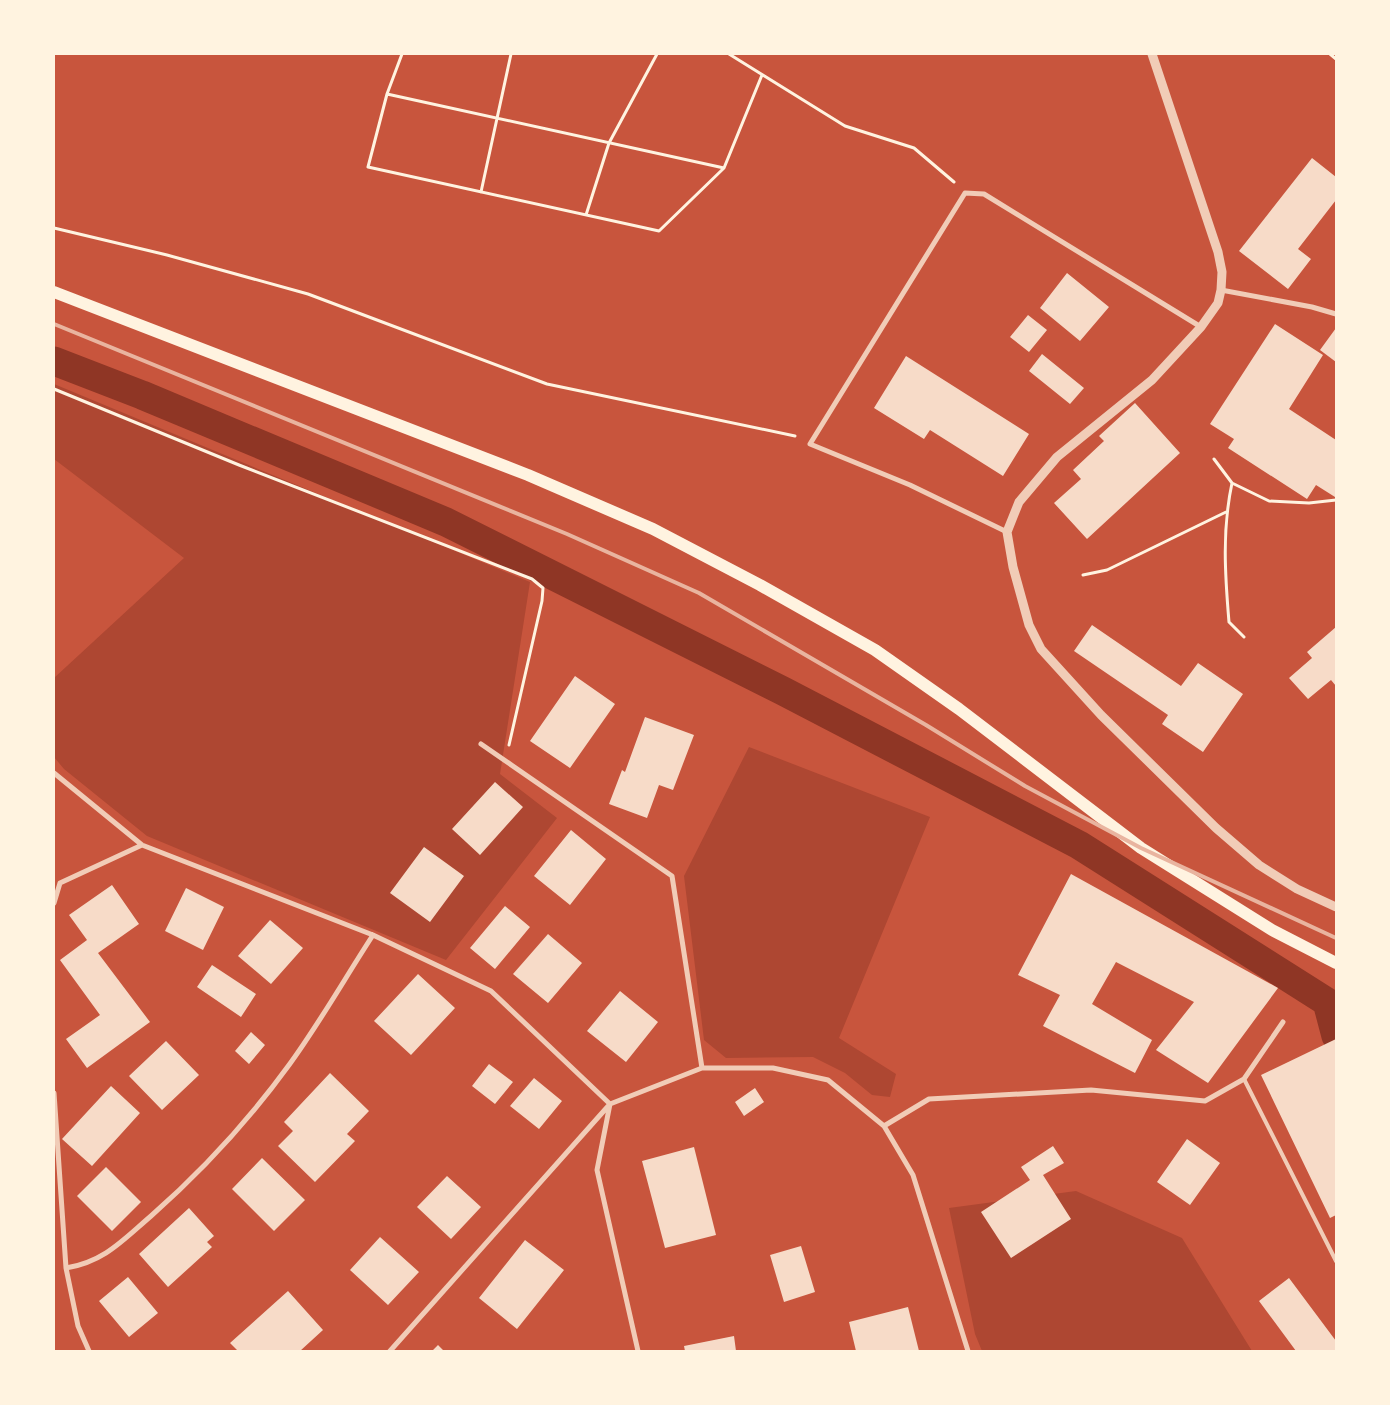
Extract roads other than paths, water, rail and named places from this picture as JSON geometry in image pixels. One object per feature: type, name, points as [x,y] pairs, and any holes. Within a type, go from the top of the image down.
[{"type":"main road","points":[[54,292],[528,475],[653,529],[760,585],[875,650],[959,710],[1141,848],[1272,930],[1336,963]]},
{"type":"street","points":[[1152,54],[1218,252],[1222,272],[1218,303],[1201,327],[1152,380],[1057,457],[1019,502],[1007,532],[1018,593],[1029,625],[1041,649],[1152,767],[1258,865],[1298,889],[1336,907]]},
{"type":"street","points":[[1007,532],[910,485],[810,444],[965,193],[984,194],[1201,327]]},
{"type":"street","points":[[1221,290],[1312,307],[1336,314]]},
{"type":"street","points":[[481,744],[672,876],[702,1068]]},
{"type":"street","points":[[54,772],[142,845],[373,935],[491,991],[610,1104]]},
{"type":"street","points":[[54,903],[60,883],[142,845]]},
{"type":"street","points":[[66,1268],[87,1265],[107,1254],[172,1197],[235,1133],[289,1065],[373,935]]},
{"type":"street","points":[[884,1126],[929,1099],[1091,1090],[1205,1101],[1244,1079],[1284,1022]]},
{"type":"street","points":[[390,1351],[610,1104],[702,1068],[773,1068],[828,1080],[884,1126],[913,1175],[968,1351]]},
{"type":"street","points":[[54,1093],[66,1268],[78,1326],[89,1351]]},
{"type":"street","points":[[610,1104],[597,1170],[638,1351]]},
{"type":"lane","points":[[1244,1079],[1336,1261]]},
{"type":"waterway","points":[[54,361],[142,395],[446,522],[783,691],[1079,845],[1327,1002],[1336,1036]]},
{"type":"railway","points":[[54,324],[567,534],[699,593],[926,725],[1025,786],[1141,848],[1336,938]]}]
